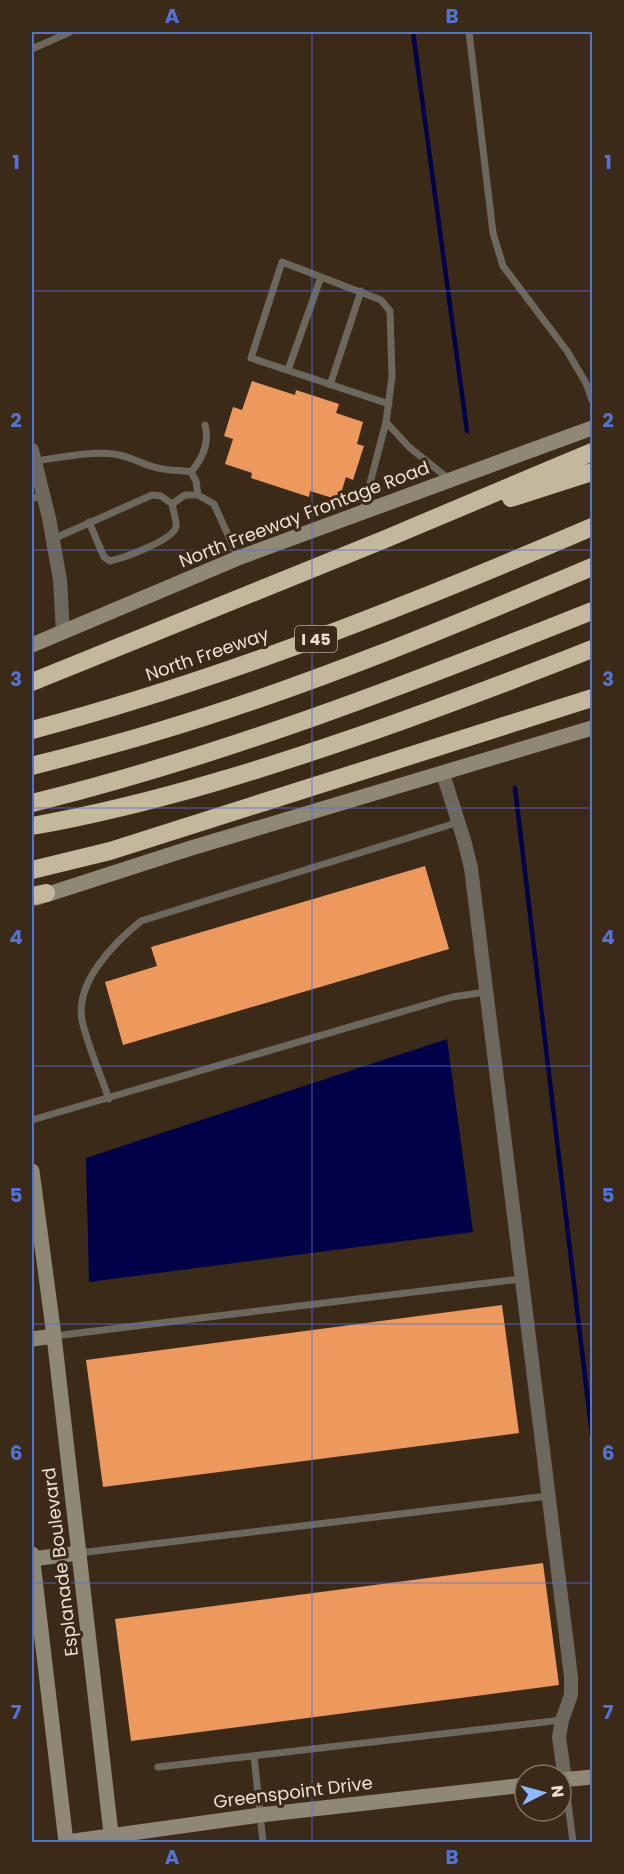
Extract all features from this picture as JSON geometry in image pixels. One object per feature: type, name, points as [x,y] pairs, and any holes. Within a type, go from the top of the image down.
[{"type":"highway","points":[[32,682],[383,540],[592,452]]},
{"type":"highway","points":[[383,540],[592,472]]},
{"type":"highway","points":[[537,551],[592,520]]},
{"type":"highway","name":"North Freeway","points":[[32,730],[84,716],[238,666],[366,621],[592,527]]},
{"type":"highway","name":"I 45","points":[[32,766],[159,731],[249,702],[458,623],[592,567]]},
{"type":"highway","points":[[32,803],[264,734],[421,678],[592,611]]},
{"type":"highway","points":[[32,826],[116,809],[311,753],[471,696],[592,649]]},
{"type":"highway","points":[[32,870],[110,851],[592,698]]},
{"type":"street","name":"North Freeway Frontage Road","points":[[32,645],[238,558],[592,428]]},
{"type":"street","points":[[33,456],[38,497],[52,539],[60,580],[63,632]]},
{"type":"street","points":[[36,896],[592,728]]},
{"type":"street","points":[[443,774],[471,868],[571,1677],[571,1695],[559,1737],[561,1763]]},
{"type":"street","name":"Esplanade Boulevard","points":[[32,1171],[54,1336],[112,1839]]},
{"type":"street","points":[[32,1339],[54,1336]]},
{"type":"street","points":[[32,1559],[79,1553]]},
{"type":"street","name":"Esplanade Boulevard","points":[[32,1554],[66,1842]]},
{"type":"street","points":[[573,1779],[592,1777]]},
{"type":"street","name":"Greenspoint Drive","points":[[66,1842],[112,1839],[260,1815],[513,1786]]},
{"type":"lane","points":[[32,49],[70,32]]},
{"type":"lane","points":[[469,32],[493,233],[503,266],[567,351],[586,383],[592,400]]},
{"type":"lane","points":[[363,512],[390,404],[392,377],[390,311],[381,300],[282,262],[250,358],[390,404]]},
{"type":"lane","points":[[288,370],[321,277]]},
{"type":"lane","points":[[330,385],[361,291]]},
{"type":"lane","points":[[386,422],[409,447],[450,480]]},
{"type":"lane","points":[[191,472],[203,458],[207,433],[205,425]]},
{"type":"lane","points":[[33,456],[114,454],[168,471],[191,472]]},
{"type":"lane","points":[[191,472],[196,480],[198,495]]},
{"type":"lane","points":[[52,539],[89,522],[152,495],[161,496],[172,504],[177,525],[173,534],[118,560],[110,561],[104,557],[89,522]]},
{"type":"lane","points":[[172,504],[185,495],[198,495],[214,504],[238,558]]},
{"type":"lane","points":[[109,1099],[82,1020],[82,1002],[88,981],[111,949],[141,921],[459,822]]},
{"type":"lane","points":[[32,1120],[452,997],[486,992]]},
{"type":"lane","points":[[54,1336],[521,1279]]},
{"type":"lane","points":[[79,1553],[548,1496]]},
{"type":"lane","points":[[158,1767],[562,1720]]},
{"type":"lane","points":[[254,1756],[263,1842]]},
{"type":"lane","points":[[570,1823],[573,1842]]},
{"type":"shaded area","points":[[447,1039],[473,1232],[89,1282],[86,1158]]},
{"type":"building","points":[[252,381],[295,395],[296,390],[339,404],[336,413],[363,422],[357,444],[364,446],[353,480],[346,477],[339,500],[310,491],[309,497],[251,478],[252,473],[225,464],[233,439],[224,436],[233,407],[242,410]]},
{"type":"building","points":[[425,866],[449,949],[123,1045],[105,982],[157,966],[151,947]]},
{"type":"building","points":[[502,1305],[519,1433],[103,1487],[86,1360]]},
{"type":"building","points":[[543,1563],[559,1685],[131,1741],[115,1619]]},
{"type":"waterway","points":[[413,32],[467,431]]},
{"type":"waterway","points":[[515,788],[592,1435]]}]
